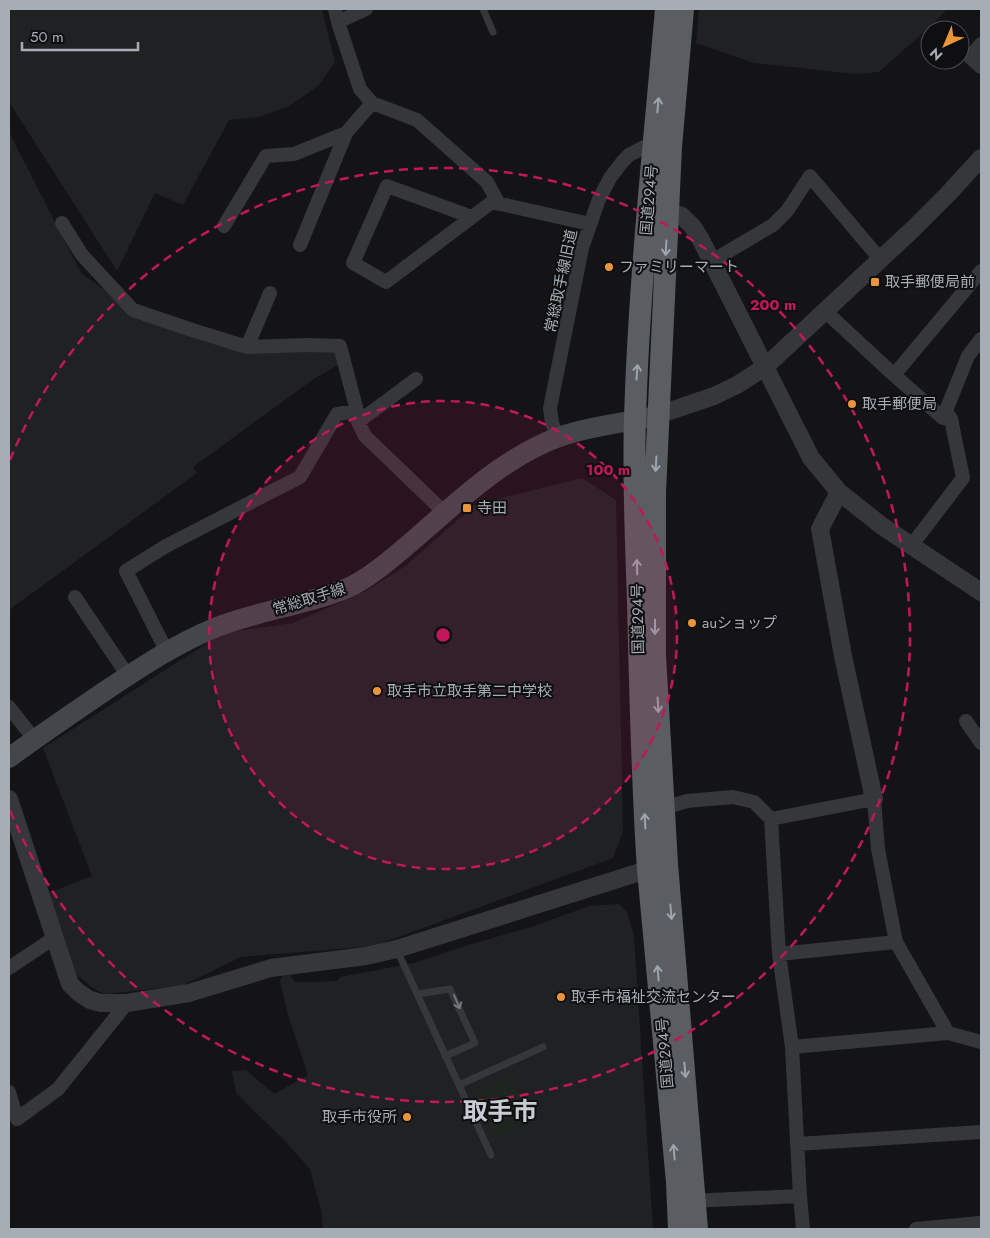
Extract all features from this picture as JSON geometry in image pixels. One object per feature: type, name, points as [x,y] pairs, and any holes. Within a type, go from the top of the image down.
[{"type":"highway","name":"国道294号","points":[[658,867],[664,808],[655,656],[655,492],[668,212],[663,144],[666,9]]},
{"type":"highway","name":"国道294号","points":[[682,9],[640,328],[634,420],[634,464],[640,684],[687,1201],[697,1229]]},
{"type":"highway","name":"国道294号","points":[[680,1229],[687,1201]]},
{"type":"main road","name":"常総取手線","points":[[9,758],[128,676],[167,652],[216,627],[326,596],[353,585],[376,571],[445,513],[500,470],[532,449],[558,438],[598,426],[658,415]]},
{"type":"street","points":[[366,9],[337,15],[360,89],[372,103],[417,120],[486,182],[499,204]]},
{"type":"street","points":[[981,44],[970,57],[981,67]]},
{"type":"street","points":[[300,245],[346,134],[372,103]]},
{"type":"street","points":[[224,226],[266,156],[294,154],[346,134]]},
{"type":"street","name":"常総取手線旧道","points":[[558,438],[552,423],[550,408],[582,248],[590,224],[610,178],[623,161],[629,155],[644,147],[663,144]]},
{"type":"street","points":[[658,415],[714,396],[765,367],[948,194],[981,158]]},
{"type":"street","points":[[712,261],[773,225],[787,211],[810,176],[880,259]]},
{"type":"street","points":[[472,217],[387,186],[353,263],[386,282],[492,202],[590,224]]},
{"type":"street","points":[[668,212],[682,216],[693,227],[700,238],[811,458],[839,492],[882,526],[981,592]]},
{"type":"street","points":[[62,223],[82,255],[133,310],[247,347],[340,346],[357,417],[365,436],[445,513]]},
{"type":"street","points":[[894,376],[981,271]]},
{"type":"street","points":[[247,347],[270,293]]},
{"type":"street","points":[[825,311],[894,376],[943,418],[968,356],[981,339]]},
{"type":"street","points":[[167,652],[126,571],[166,546],[300,477],[337,414],[357,417],[416,379]]},
{"type":"street","points":[[911,546],[963,478],[951,419],[946,411]]},
{"type":"street","points":[[839,492],[820,529],[843,656],[874,799],[878,849],[896,942],[948,1033]]},
{"type":"street","points":[[75,597],[128,676]]},
{"type":"street","points":[[9,707],[34,740]]},
{"type":"street","points":[[966,720],[981,742]]},
{"type":"street","points":[[664,808],[687,801],[733,797],[754,802],[771,819],[779,954],[792,1047],[803,1229]]},
{"type":"street","points":[[9,799],[70,984],[90,1000],[101,1003],[127,1003],[189,994],[271,968],[366,956],[397,950],[658,867]]},
{"type":"street","points":[[771,819],[874,799]]},
{"type":"street","points":[[9,968],[54,938]]},
{"type":"street","points":[[779,954],[896,942]]},
{"type":"street","points":[[9,1092],[17,1119],[58,1089],[127,1003]]},
{"type":"street","points":[[792,1047],[948,1033],[981,1042]]},
{"type":"street","points":[[797,1144],[981,1132]]},
{"type":"street","points":[[687,1201],[800,1196]]},
{"type":"street","points":[[916,1229],[981,1219]]},
{"type":"lane","points":[[483,9],[493,32]]},
{"type":"lane","points":[[397,950],[491,1155]]},
{"type":"lane","points":[[417,994],[450,988],[475,1043],[445,1056]]},
{"type":"lane","points":[[458,1085],[543,1047]]},
{"type":"shaded area","points":[[9,9],[322,9],[335,62],[318,86],[289,106],[259,117],[229,120],[183,205],[155,193],[117,271],[9,102]]},
{"type":"shaded area","points":[[699,9],[947,9],[937,20],[920,20],[920,35],[879,72],[855,74],[754,63],[696,43]]},
{"type":"shaded area","points":[[9,132],[81,273],[152,324],[231,348],[336,353],[340,364],[315,378],[193,467],[197,473],[9,610]]},
{"type":"shaded area","name":"取手市立取手第二中学校","points":[[582,478],[616,500],[623,832],[613,858],[374,946],[241,957],[182,986],[104,994],[93,988],[72,971],[46,894],[92,876],[43,748],[223,633],[293,623],[364,592],[404,567],[476,504]]},
{"type":"shaded area","points":[[619,904],[627,912],[634,936],[653,1229],[323,1229],[321,1210],[310,1169],[286,1142],[236,1093],[232,1071],[246,1070],[274,1094],[308,1075],[288,1015],[280,981],[285,973],[289,974],[295,982],[337,981],[340,977],[414,963],[531,927],[589,906]]},
{"type":"shaded area","points":[[512,1078],[532,1120],[495,1137],[475,1093]]},
{"type":"place","name":"ファミリーマート","points":[[609,267]]},
{"type":"place","name":"取手郵便局前","points":[[875,282]]},
{"type":"place","name":"取手郵便局","points":[[852,404]]},
{"type":"place","name":"寺田","points":[[467,508]]},
{"type":"place","name":"auショップ","points":[[692,623]]},
{"type":"place","name":"取手市立取手第二中学校","points":[[377,691]]},
{"type":"place","name":"取手市福祉交流センター","points":[[561,997]]},
{"type":"place","name":"取手市役所","points":[[407,1117]]},
{"type":"district","name":"取手市","points":[[500,1111]]}]
